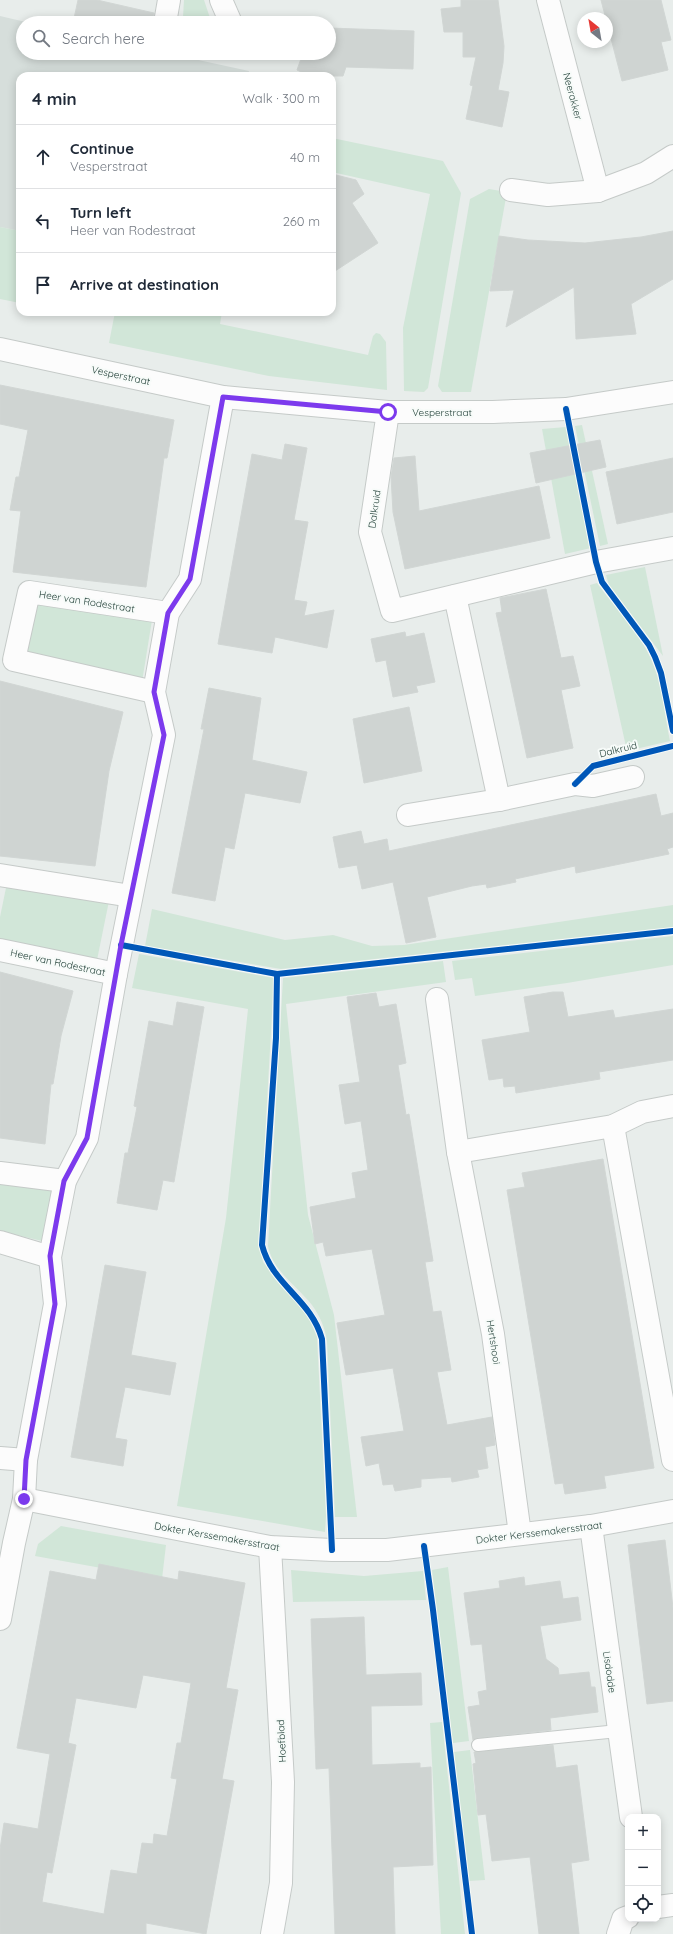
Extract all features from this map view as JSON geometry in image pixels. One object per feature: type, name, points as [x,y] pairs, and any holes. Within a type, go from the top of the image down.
[{"type":"street","points":[[166,16],[169,0]]},
{"type":"street","points":[[221,0],[228,16]]},
{"type":"street","name":"Neerakker","points":[[548,0],[598,191]]},
{"type":"street","points":[[511,190],[548,195],[598,191],[646,173],[673,156]]},
{"type":"street","name":"Vesperstraat","points":[[0,349],[223,397],[388,412],[493,412],[566,409],[673,392]]},
{"type":"street","name":"Heer van Rodestraat","points":[[0,1619],[7,1542],[24,1499],[26,1460],[55,1304],[50,1256],[64,1181],[87,1138],[116,974],[164,735],[154,692],[168,613],[190,579],[223,397]]},
{"type":"street","name":"Dalkruid","points":[[388,412],[370,532],[392,610],[596,562],[673,548]]},
{"type":"street","name":"Heer van Rodestraat","points":[[154,692],[14,660],[29,592],[168,613]]},
{"type":"street","points":[[455,596],[499,800]]},
{"type":"street","points":[[408,815],[499,800],[575,784],[593,786],[633,777]]},
{"type":"street","points":[[0,874],[131,896]]},
{"type":"street","name":"Heer van Rodestraat","points":[[0,950],[116,974]]},
{"type":"street","name":"Hertshooi","points":[[437,999],[458,1152],[493,1334],[520,1534]]},
{"type":"street","points":[[458,1152],[612,1126],[642,1112],[673,1106]]},
{"type":"street","points":[[612,1126],[673,1460]]},
{"type":"street","points":[[0,1173],[64,1181]]},
{"type":"street","points":[[0,1242],[50,1256]]},
{"type":"street","points":[[0,1458],[26,1460]]},
{"type":"street","name":"Dokter Kerssemakersstraat","points":[[24,1499],[270,1548],[388,1550],[591,1526],[673,1510]]},
{"type":"street","name":"Lisdodde","points":[[591,1526],[631,1814]]},
{"type":"street","name":"Hoefblad","points":[[270,1548],[283,1782],[281,1883],[272,1934]]},
{"type":"street","points":[[661,1907],[673,1905]]},
{"type":"street","points":[[618,1934],[623,1919],[625,1918]]},
{"type":"lane","points":[[478,1745],[618,1731]]},
{"type":"shaded area","points":[[0,16],[16,20],[16,60],[198,60],[249,71],[16,72],[16,230],[0,227]]},
{"type":"green space","points":[[184,0],[204,0],[209,16],[183,16]]},
{"type":"green space","points":[[336,139],[443,161],[461,193],[428,388],[424,392],[404,391],[403,328],[430,194],[336,173]]},
{"type":"green space","points":[[489,189],[507,192],[471,392],[442,392],[438,386],[470,199]]},
{"type":"green space","points":[[0,227],[16,230],[16,302],[0,299]]},
{"type":"green space","points":[[114,316],[221,316],[220,324],[368,355],[373,336],[376,333],[380,334],[386,342],[387,390],[269,376],[109,343]]},
{"type":"green space","points":[[582,425],[608,544],[600,546],[575,426]]},
{"type":"green space","points":[[566,427],[591,548],[565,554],[542,429]]},
{"type":"green space","points":[[645,567],[663,656],[609,585],[606,575]]},
{"type":"green space","points":[[597,583],[637,635],[650,657],[660,686],[670,741],[627,751],[590,585]]},
{"type":"green space","points":[[36,601],[152,620],[142,682],[24,653]]},
{"type":"green space","points":[[7,883],[109,901],[97,960],[0,943],[0,917]]},
{"type":"green space","points":[[673,905],[673,927],[281,969],[145,946],[152,909],[285,940],[333,935],[372,946],[404,945]]},
{"type":"green space","points":[[673,936],[673,965],[567,983],[475,996],[472,978],[455,980],[452,961]]},
{"type":"green space","points":[[139,954],[274,978],[259,1244],[263,1262],[309,1318],[317,1337],[326,1516],[325,1532],[177,1506],[226,1218],[248,1009],[132,988]]},
{"type":"green space","points":[[443,961],[446,982],[286,1004],[308,1215],[334,1315],[357,1517],[335,1517],[326,1336],[322,1322],[315,1309],[280,1270],[271,1255],[268,1246],[283,978]]},
{"type":"green space","points":[[0,1182],[54,1190],[42,1241],[0,1231]]},
{"type":"green space","points":[[61,1526],[166,1545],[162,1579],[35,1556],[38,1544]]},
{"type":"green space","points":[[448,1567],[469,1741],[453,1743],[432,1570]]},
{"type":"green space","points":[[291,1570],[364,1576],[423,1571],[426,1600],[293,1602]]},
{"type":"green space","points":[[442,1722],[465,1934],[441,1934],[430,1723]]},
{"type":"green space","points":[[470,1750],[485,1880],[469,1881],[454,1752]]},
{"type":"building","points":[[78,0],[97,0],[154,13],[154,16],[75,16]]},
{"type":"building","points":[[461,0],[498,0],[504,46],[503,63],[498,90],[509,92],[502,127],[466,119],[473,86],[470,85],[476,57],[463,57],[463,32],[444,32],[441,9],[461,7]]},
{"type":"building","points":[[601,0],[661,0],[671,40],[661,42],[668,70],[622,81],[613,46],[613,12],[604,12]]},
{"type":"building","points":[[336,28],[414,31],[413,69],[346,67],[343,76],[336,76],[336,72],[301,72],[297,70],[301,60],[336,60]]},
{"type":"building","points":[[336,175],[356,180],[364,194],[352,203],[378,243],[336,270]]},
{"type":"building","points":[[673,231],[673,279],[631,304],[636,334],[576,339],[574,287],[506,327],[514,290],[490,291],[499,236],[528,240],[585,243],[641,237]]},
{"type":"building","points":[[0,385],[174,420],[167,458],[164,458],[146,587],[13,572],[21,511],[10,510],[16,477],[19,477],[28,430],[0,424]]},
{"type":"building","points":[[600,440],[606,467],[536,483],[530,453]]},
{"type":"building","points":[[285,444],[307,448],[294,520],[308,522],[294,600],[307,602],[304,616],[334,610],[327,648],[275,637],[272,653],[218,644],[252,454],[282,460]]},
{"type":"building","points":[[415,456],[419,511],[539,486],[550,538],[405,569],[393,512],[391,477],[394,458]]},
{"type":"building","points":[[673,458],[673,512],[617,524],[606,472]]},
{"type":"building","points":[[546,589],[561,658],[573,656],[580,686],[561,690],[573,748],[527,758],[496,613],[502,612],[500,598]]},
{"type":"building","points":[[405,632],[406,637],[424,633],[435,682],[416,686],[418,692],[393,697],[386,660],[376,662],[371,639]]},
{"type":"building","points":[[0,681],[123,712],[109,771],[95,866],[0,856]]},
{"type":"building","points":[[209,688],[261,698],[252,760],[307,772],[300,803],[245,793],[234,849],[225,847],[215,901],[172,893],[204,729],[201,729]]},
{"type":"building","points":[[409,707],[422,771],[364,783],[353,719]]},
{"type":"building","points":[[656,794],[661,816],[673,813],[673,847],[667,849],[669,854],[576,873],[575,866],[515,879],[516,882],[487,888],[486,884],[472,886],[427,897],[436,937],[406,943],[393,882],[362,889],[357,865],[339,868],[333,837],[361,831],[364,844],[387,839],[389,851]]},
{"type":"building","points":[[0,972],[73,991],[61,1036],[53,1084],[51,1084],[45,1144],[0,1138]]},
{"type":"building","points":[[553,992],[563,992],[568,1017],[613,1010],[615,1018],[673,1009],[673,1060],[599,1072],[600,1079],[516,1093],[515,1086],[504,1087],[503,1078],[489,1080],[482,1040],[530,1032],[524,997]]},
{"type":"building","points":[[376,993],[379,1007],[396,1004],[406,1063],[398,1065],[406,1115],[409,1114],[433,1261],[425,1262],[433,1312],[441,1311],[451,1370],[437,1372],[447,1425],[492,1417],[495,1445],[485,1447],[488,1468],[477,1470],[479,1477],[452,1482],[451,1477],[421,1479],[421,1487],[395,1491],[393,1484],[383,1485],[379,1463],[366,1466],[361,1437],[404,1431],[393,1368],[346,1375],[337,1323],[385,1315],[372,1249],[326,1256],[323,1242],[315,1244],[310,1207],[356,1198],[352,1173],[368,1170],[361,1121],[345,1124],[339,1085],[360,1082],[347,997]]},
{"type":"building","points":[[177,1002],[204,1007],[174,1182],[163,1180],[157,1210],[117,1203],[125,1153],[128,1153],[137,1107],[134,1106],[149,1021],[173,1026]]},
{"type":"building","points":[[603,1159],[654,1468],[604,1476],[606,1488],[565,1494],[563,1483],[555,1484],[507,1190],[525,1187],[522,1173]]},
{"type":"building","points":[[105,1265],[146,1272],[131,1355],[176,1363],[170,1395],[125,1387],[115,1438],[127,1440],[123,1466],[71,1457]]},
{"type":"building","points":[[665,1540],[673,1608],[673,1701],[647,1704],[628,1545]]},
{"type":"building","points":[[99,1564],[178,1580],[179,1571],[245,1583],[226,1688],[238,1690],[222,1779],[234,1781],[206,1934],[146,1923],[146,1934],[0,1934],[0,1849],[4,1823],[38,1829],[50,1754],[17,1748],[50,1571],[96,1580]],"holes":[[[143,1675],[191,1683],[181,1743],[177,1743],[171,1778],[177,1779],[167,1836],[154,1834],[153,1844],[142,1843],[137,1874],[111,1870],[104,1914],[42,1902],[47,1872],[52,1873],[76,1745],[68,1743],[76,1698],[136,1708]]]},
{"type":"building","points":[[524,1577],[525,1586],[560,1581],[563,1599],[578,1597],[581,1620],[540,1626],[546,1659],[558,1668],[559,1675],[589,1672],[591,1687],[595,1687],[598,1712],[550,1718],[551,1730],[477,1738],[473,1740],[468,1707],[480,1705],[478,1692],[487,1690],[482,1644],[471,1645],[464,1593],[500,1588],[499,1581]]},
{"type":"building","points":[[364,1617],[366,1675],[421,1673],[422,1705],[371,1706],[372,1765],[420,1763],[420,1768],[431,1767],[433,1865],[393,1867],[395,1934],[335,1934],[329,1768],[316,1769],[311,1619]]},
{"type":"building","points":[[553,1745],[556,1768],[577,1765],[589,1860],[571,1863],[579,1934],[539,1934],[530,1857],[492,1861],[486,1814],[478,1815],[473,1764],[476,1763],[474,1752]]},
{"type":"cycle path","points":[[566,409],[596,562],[602,582],[649,645],[655,657],[661,673],[673,731]]},
{"type":"cycle path","points":[[575,784],[593,766],[673,746]]},
{"type":"cycle path","points":[[121,945],[277,974],[673,931]]},
{"type":"cycle path","points":[[277,974],[276,1038],[262,1245],[267,1259],[274,1271],[309,1313],[317,1325],[322,1339],[332,1550]]},
{"type":"cycle path","points":[[424,1546],[472,1934]]},
{"type":"route","points":[[24,1499],[26,1460],[55,1304],[50,1256],[64,1181],[87,1138],[121,945],[164,735],[154,692],[168,613],[190,579],[223,397],[388,412]]}]
